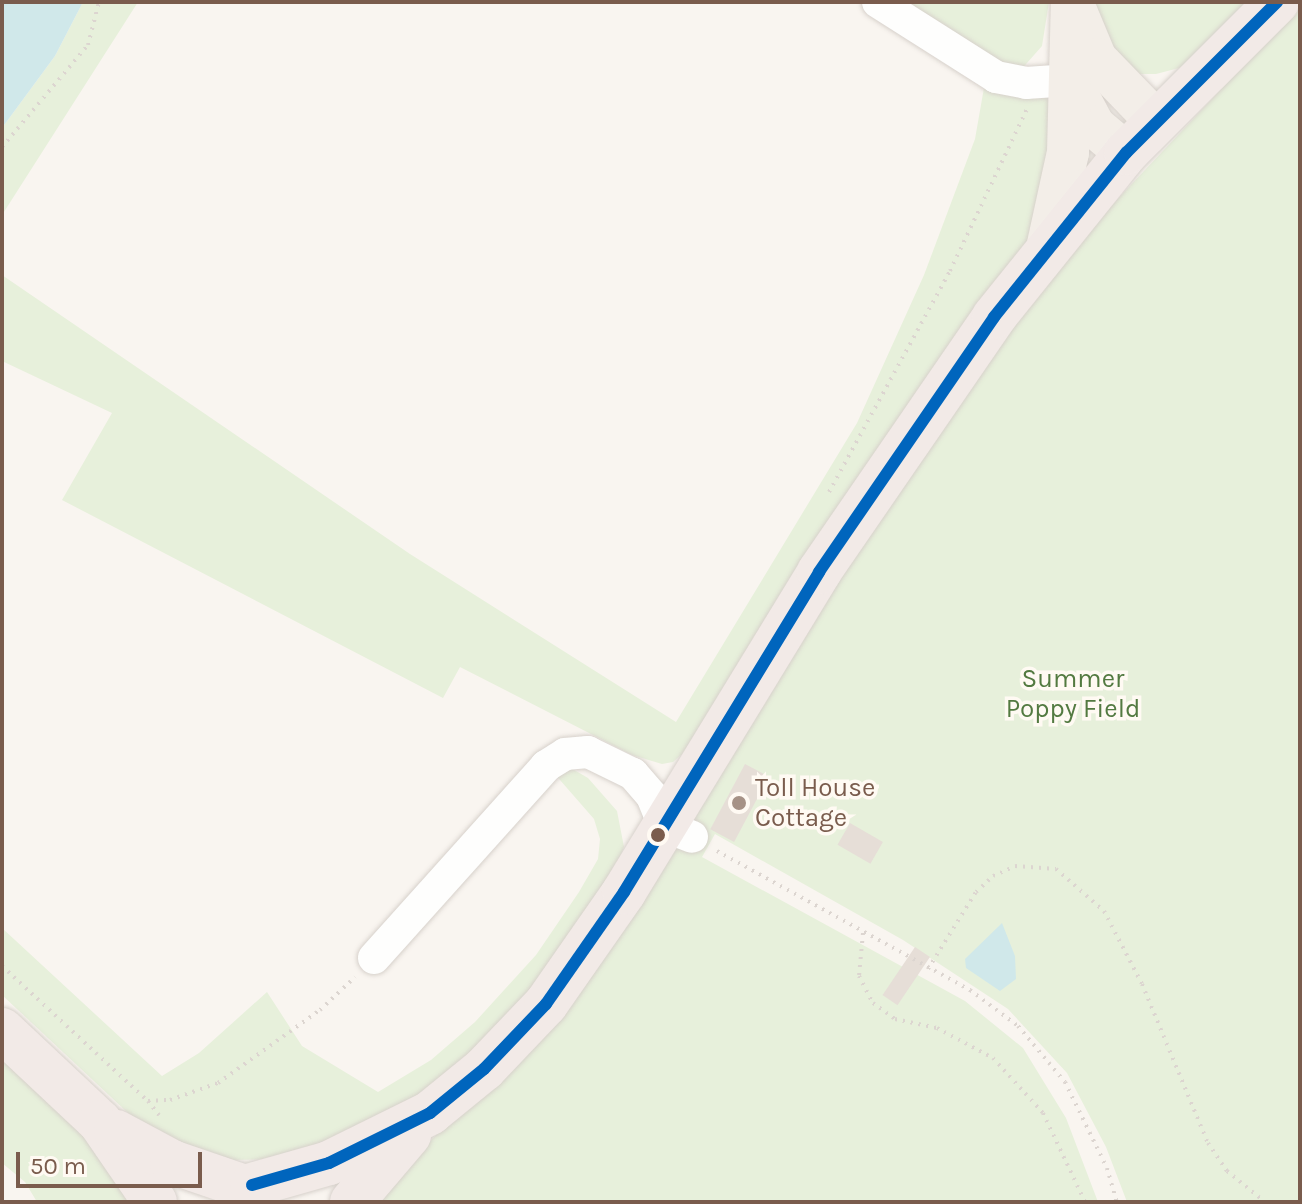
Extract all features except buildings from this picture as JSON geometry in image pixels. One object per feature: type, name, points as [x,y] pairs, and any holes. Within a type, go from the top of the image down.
[{"type":"highway","points":[[352,1202],[430,1113],[484,1069],[546,1004],[678,832],[695,775],[819,572],[1048,244],[1155,120],[1277,2]]},
{"type":"highway","points":[[2,1030],[100,1122],[155,1202]]},
{"type":"highway","points":[[230,1191],[329,1163],[430,1113]]},
{"type":"highway","points":[[100,1122],[230,1191],[291,1202]]},
{"type":"main road","points":[[1048,244],[1064,184],[1056,81],[1073,2]]},
{"type":"main road","points":[[1073,2],[1096,59],[1155,120]]},
{"type":"main road","points":[[1056,81],[1094,126],[1126,153]]},
{"type":"street","points":[[878,2],[996,77],[1056,81]]},
{"type":"street","points":[[374,958],[546,766],[565,754],[588,752],[633,774],[666,781],[695,775]]},
{"type":"street","points":[[633,774],[678,832]]},
{"type":"path","points":[[2,147],[88,45],[99,2]]},
{"type":"path","points":[[822,505],[950,271],[1005,148],[1056,81]]},
{"type":"path","points":[[678,832],[996,1007],[1044,1054],[1082,1114],[1117,1202]]},
{"type":"path","points":[[928,969],[976,892],[993,876],[1015,866],[1056,869],[1104,911],[1142,984],[1208,1143],[1227,1171],[1265,1202]]},
{"type":"path","points":[[863,932],[859,976],[873,1003],[895,1019],[937,1028],[993,1058],[1043,1113],[1085,1202]]},
{"type":"path","points":[[2,966],[148,1101],[170,1100],[218,1083],[320,1010],[374,958]]},
{"type":"green space","points":[[83,2],[138,2],[2,215],[2,128],[55,56]]},
{"type":"green space","points":[[863,2],[1049,2],[1042,46],[1019,72],[1057,99],[1032,235],[688,749],[673,762],[662,764],[632,755],[460,667],[443,698],[62,500],[112,413],[2,361],[2,275],[410,554],[676,722],[857,423],[924,275],[975,139],[985,82]]},
{"type":"green space","points":[[1089,2],[1255,2],[1206,50],[1179,68],[1156,74],[1140,74],[1112,54]]},
{"type":"green space","name":"Summer Poppy Field","points":[[1300,6],[1300,1202],[1127,1202],[1106,1147],[1067,1073],[1008,1009],[903,940],[715,834],[702,857],[965,1001],[1023,1048],[1066,1118],[1098,1202],[370,1202],[443,1128],[695,825],[692,818],[840,573],[1004,338],[1110,207]]},
{"type":"green space","points":[[569,767],[588,778],[617,811],[624,847],[613,876],[559,958],[475,1054],[391,1120],[276,1159],[231,1160],[194,1152],[143,1127],[2,995],[2,928],[162,1076],[199,1053],[267,992],[302,1046],[378,1092],[431,1060],[475,1022],[536,955],[579,892],[598,859],[600,839],[594,819],[553,772]]},
{"type":"green space","points":[[2,1057],[94,1143],[137,1202],[37,1202],[25,1182],[2,1163]]},
{"type":"water","points":[[2,2],[83,2],[55,56],[2,128]]},
{"type":"water","points":[[1002,923],[1015,956],[1016,979],[1000,991],[966,968],[965,959]]},
{"type":"transit line","points":[[252,1185],[329,1163],[430,1113],[484,1069],[546,1004],[624,892],[819,572],[994,317],[1126,153],[1277,2]]},
{"type":"place","name":"Toll House Cottage","points":[[739,803]]}]
